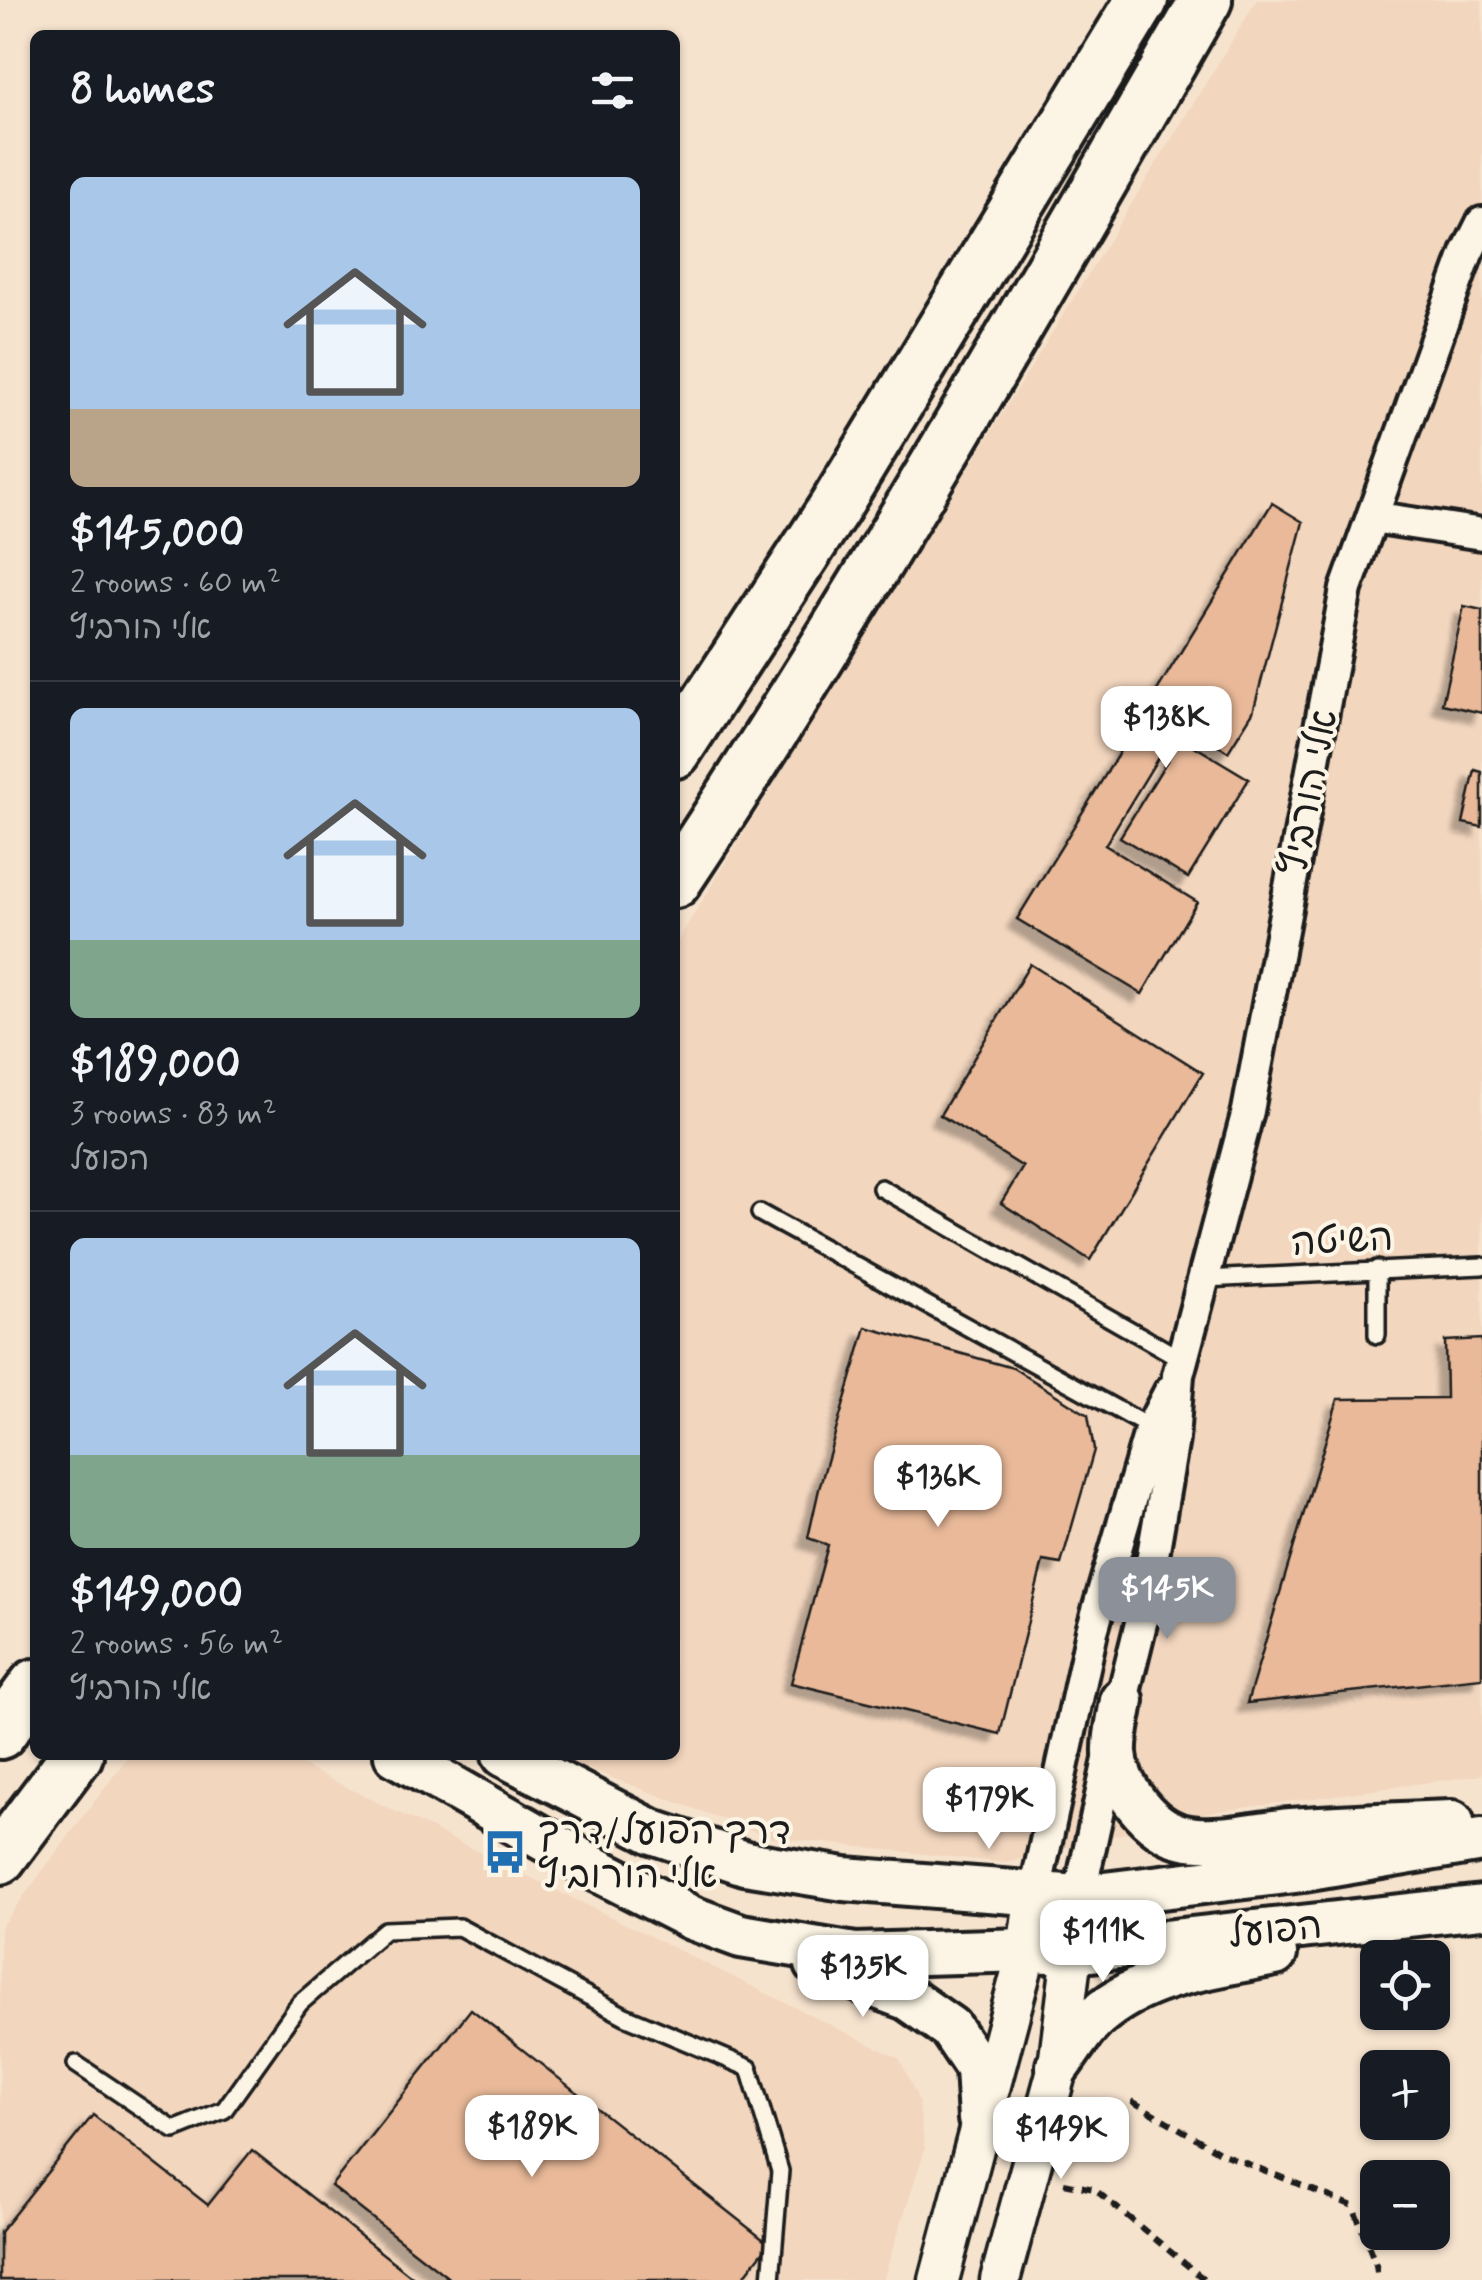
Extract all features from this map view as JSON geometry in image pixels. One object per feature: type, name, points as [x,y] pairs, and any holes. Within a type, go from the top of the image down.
[{"type":"highway","points":[[680,744],[834,508],[1142,0]]},
{"type":"highway","points":[[680,874],[945,453],[1206,0]]},
{"type":"highway","points":[[0,1733],[30,1692]]},
{"type":"highway","points":[[0,1858],[74,1760]]},
{"type":"main road","points":[[1122,1700],[1115,1754],[1124,1784],[1139,1808],[1162,1828],[1183,1838],[1482,1820]]},
{"type":"main road","name":"הפועל","points":[[405,1760],[598,1870],[692,1918],[741,1936],[855,1955],[1073,1952],[1482,1911]]},
{"type":"main road","name":"הפועל","points":[[514,1760],[653,1832],[745,1863],[844,1879],[1079,1897],[1303,1870],[1482,1840]]},
{"type":"main road","points":[[1058,2066],[1094,2018],[1143,1986],[1212,1967],[1482,1911]]},
{"type":"main road","points":[[741,1936],[907,1998],[950,2028],[977,2068],[980,2119]]},
{"type":"street","name":"אלי הורביץ","points":[[939,2280],[1027,1950],[1035,1892],[1092,1632],[1151,1428],[1180,1367],[1248,1110],[1346,589],[1466,253],[1482,223]]},
{"type":"street","points":[[1372,518],[1482,534]]},
{"type":"street","name":"אלי הורביץ","points":[[1000,2280],[1058,2066],[1079,1897],[1146,1600],[1173,1438],[1180,1367]]},
{"type":"lane","points":[[881,1188],[1180,1367]]},
{"type":"lane","points":[[760,1213],[1151,1428]]},
{"type":"lane","name":"השיטה","points":[[1205,1279],[1482,1266]]},
{"type":"lane","points":[[1377,1270],[1377,1335]]},
{"type":"lane","points":[[76,2064],[174,2130],[224,2110],[300,2003],[385,1930],[460,1928],[624,2016],[749,2068],[780,2171],[772,2280]]},
{"type":"path","points":[[1132,2101],[1223,2154],[1352,2206],[1376,2264],[1378,2280]]},
{"type":"path","points":[[1094,2189],[1206,2280]]},
{"type":"shaded area","points":[[1257,0],[1482,0],[1482,1775],[1205,1813],[1005,1863],[770,1837],[564,1760],[680,1760],[680,937]]},
{"type":"shaded area","points":[[125,1760],[291,1760],[900,2059],[918,2099],[925,2149],[883,2280],[0,2280],[0,1928]]},
{"type":"building","points":[[1272,503],[1303,522],[1253,712],[1228,752],[1181,720],[1105,845],[1197,902],[1142,994],[1017,919]]},
{"type":"building","points":[[1464,606],[1482,610],[1482,713],[1442,704]]},
{"type":"building","points":[[1181,738],[1249,779],[1188,878],[1120,837]]},
{"type":"building","points":[[1475,770],[1482,772],[1482,827],[1463,823]]},
{"type":"building","points":[[1030,964],[1203,1073],[1090,1260],[1001,1203],[1023,1167],[940,1115]]},
{"type":"building","points":[[866,1327],[1013,1368],[1088,1415],[1094,1450],[1061,1564],[1043,1561],[1000,1734],[791,1683],[828,1545],[808,1538]]},
{"type":"building","points":[[1482,1339],[1482,1678],[1247,1703],[1338,1399],[1446,1398],[1445,1341]]},
{"type":"building","points":[[471,2009],[769,2244],[741,2280],[451,2280],[331,2186]]},
{"type":"building","points":[[93,2115],[208,2205],[252,2150],[416,2280],[0,2280],[0,2232]]},
{"type":"place","name":"דרך הפועל/דרך אלי הורוביץ","points":[[505,1852]]}]
